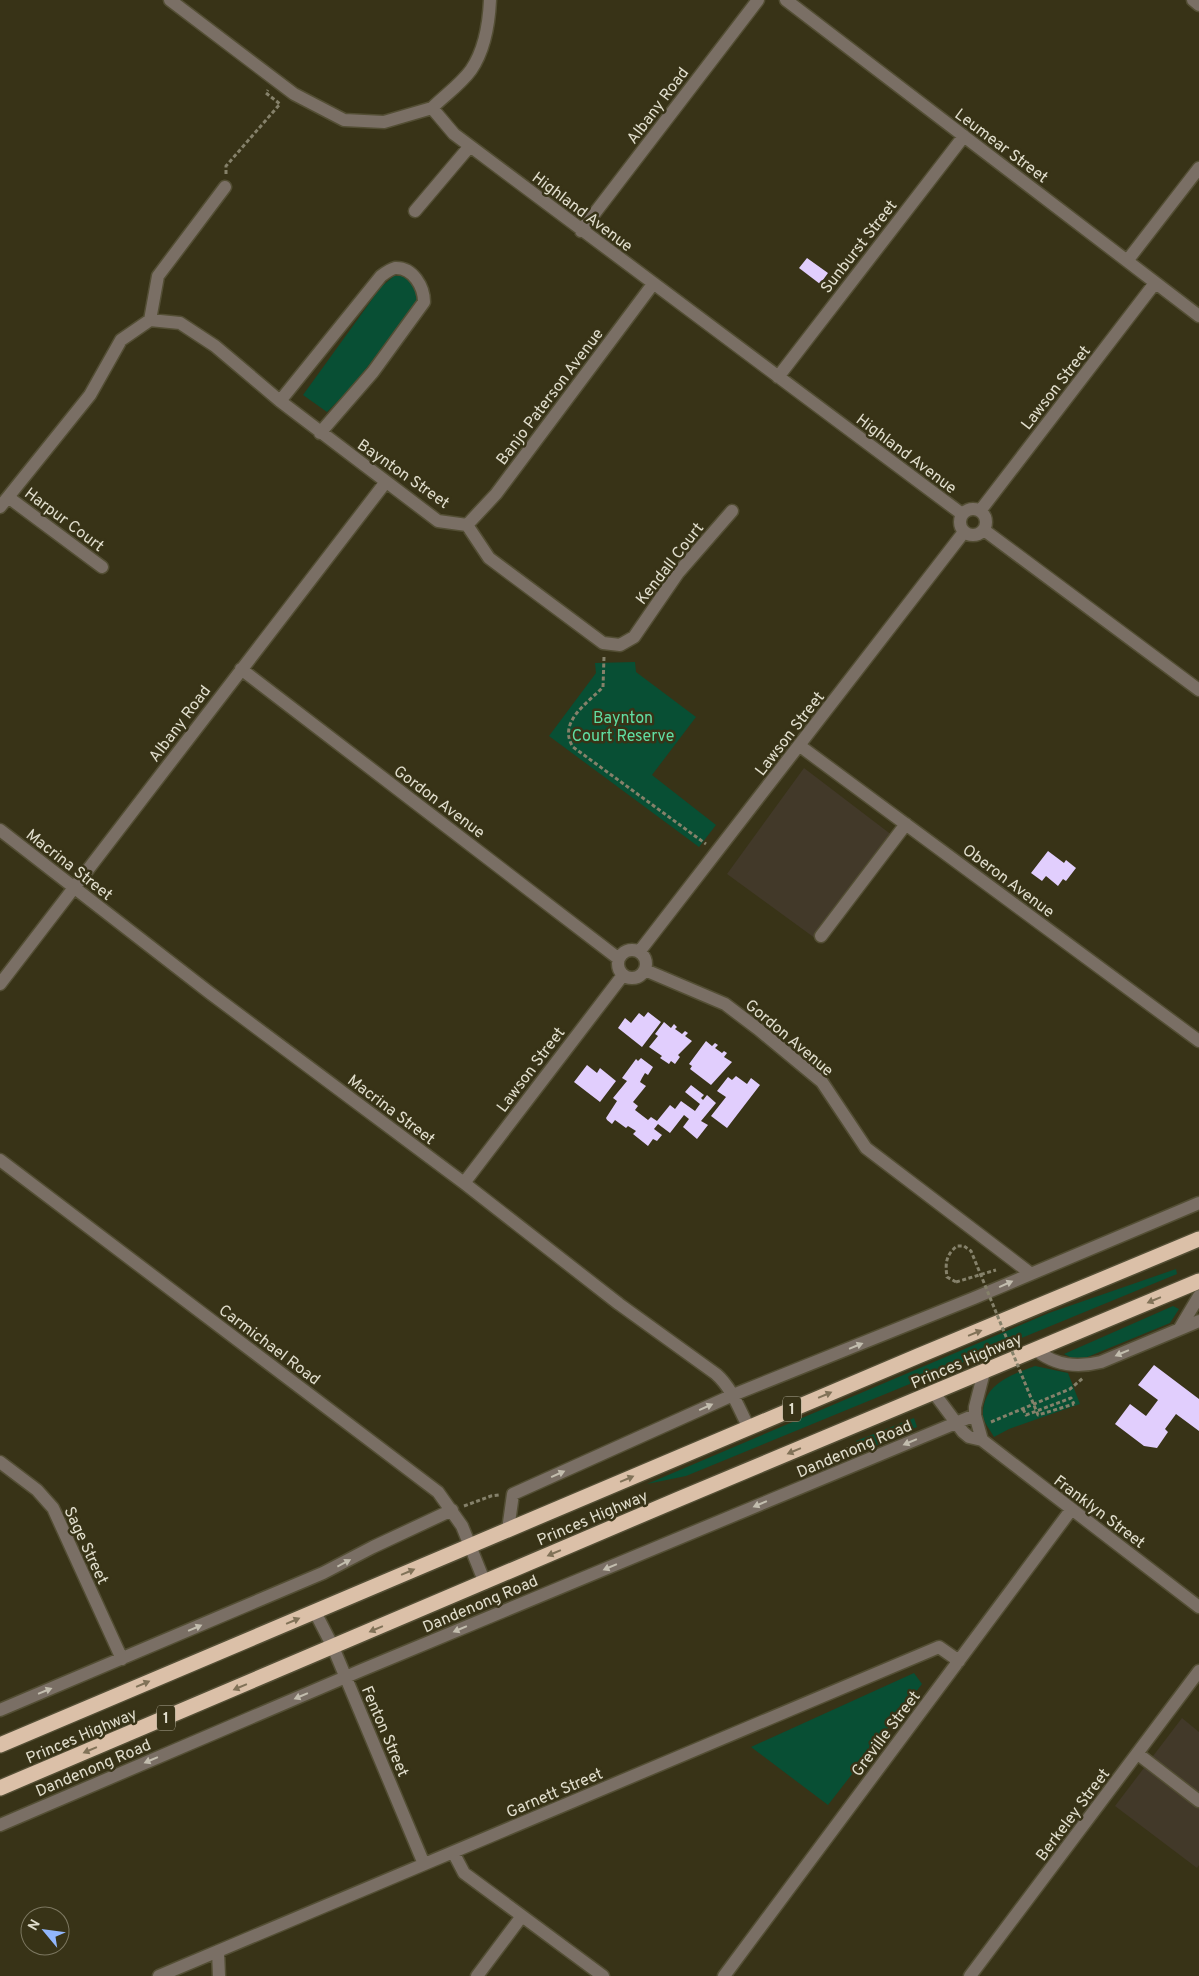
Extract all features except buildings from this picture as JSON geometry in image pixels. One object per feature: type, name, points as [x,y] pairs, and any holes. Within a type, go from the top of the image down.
[{"type":"highway","name":"Princes Highway","points":[[0,1745],[1199,1240]]},
{"type":"highway","name":"Princes Highway","points":[[0,1788],[688,1495],[1199,1281]]},
{"type":"street","points":[[170,0],[294,94],[344,120],[384,122],[432,108],[471,70],[483,44],[490,14],[490,0]]},
{"type":"street","name":"Albany Road","points":[[581,231],[758,0]]},
{"type":"street","name":"Leumear Street","points":[[786,0],[1199,316]]},
{"type":"street","points":[[1193,0],[1199,5]]},
{"type":"street","name":"Highland Avenue","points":[[432,108],[454,134],[581,231],[962,514]]},
{"type":"street","name":"Sunburst Street","points":[[778,377],[964,136]]},
{"type":"street","points":[[415,211],[470,146]]},
{"type":"street","points":[[1127,261],[1199,168]]},
{"type":"street","points":[[0,507],[90,396],[121,340],[150,320],[158,276],[224,187]]},
{"type":"street","points":[[280,401],[381,276],[394,268],[406,270],[424,290],[424,302],[373,372],[320,433]]},
{"type":"street","name":"Lawson Street","points":[[980,510],[1155,283]]},
{"type":"street","name":"Banjo Paterson Avenue","points":[[467,525],[496,494],[653,284]]},
{"type":"street","name":"Baynton Street","points":[[150,320],[180,323],[215,346],[320,433],[438,521],[467,525]]},
{"type":"street","name":"Albany Road","points":[[0,984],[385,483]]},
{"type":"street","name":"Harpur Court","points":[[8,497],[102,568]]},
{"type":"street","points":[[970,508],[980,510],[986,517],[984,530],[974,536],[964,532],[959,523],[962,514],[970,508]]},
{"type":"street","name":"Kendall Court","points":[[603,643],[620,645],[634,637],[678,573],[732,511]]},
{"type":"street","points":[[467,525],[489,558],[603,643]]},
{"type":"street","points":[[984,530],[1199,690]]},
{"type":"street","name":"Lawson Street","points":[[639,952],[964,532]]},
{"type":"street","name":"Gordon Avenue","points":[[241,669],[619,959]]},
{"type":"street","name":"Oberon Avenue","points":[[800,746],[1199,1041]]},
{"type":"street","points":[[821,936],[906,824]]},
{"type":"street","name":"Macrina Street","points":[[0,830],[210,994],[464,1183],[620,1304],[716,1374],[722,1379],[733,1395],[749,1428]]},
{"type":"street","points":[[630,950],[639,952],[646,962],[644,970],[635,978],[628,978],[618,968],[619,959],[621,955],[630,950]]},
{"type":"street","name":"Gordon Avenue","points":[[644,970],[725,1004],[758,1029],[822,1082],[866,1148],[1030,1273]]},
{"type":"street","name":"Lawson Street","points":[[464,1183],[623,975]]},
{"type":"street","name":"Carmichael Road","points":[[0,1160],[432,1488],[452,1510],[462,1526],[485,1583]]},
{"type":"street","points":[[508,1530],[513,1494],[733,1395],[974,1298],[1199,1203]]},
{"type":"street","points":[[1180,1328],[1199,1296]]},
{"type":"street","points":[[1036,1350],[1050,1360],[1074,1366],[1086,1366],[1101,1362],[1199,1321]]},
{"type":"street","points":[[982,1440],[975,1415],[976,1400],[984,1372]]},
{"type":"street","name":"Franklyn Street","points":[[934,1393],[955,1423],[969,1437],[982,1440],[1199,1607]]},
{"type":"street","name":"Dandenong Road","points":[[0,1825],[345,1677],[975,1415]]},
{"type":"street","name":"Sage Street","points":[[0,1462],[37,1490],[53,1508],[122,1659]]},
{"type":"street","points":[[0,1710],[323,1573],[452,1510]]},
{"type":"street","name":"Greville Street","points":[[724,1976],[1071,1510]]},
{"type":"street","name":"Fenton Street","points":[[315,1612],[333,1647],[424,1864]]},
{"type":"street","name":"Garnett Street","points":[[159,1976],[939,1647],[959,1661]]},
{"type":"street","name":"Berkeley Street","points":[[970,1976],[1199,1671]]},
{"type":"street","points":[[1138,1754],[1199,1802]]},
{"type":"street","points":[[453,1852],[464,1873],[603,1976]]},
{"type":"street","points":[[477,1976],[522,1916]]},
{"type":"street","points":[[218,1951],[219,1976]]},
{"type":"path","points":[[224,187],[226,166],[280,104],[266,93],[276,81]]},
{"type":"path","points":[[603,643],[603,687],[572,718],[568,729],[568,739],[573,747],[706,844]]},
{"type":"path","points":[[996,1270],[956,1282],[947,1277],[946,1259],[957,1246],[964,1246],[971,1251],[1038,1415],[1074,1404],[1072,1398],[1026,1415],[1023,1410]]},
{"type":"path","points":[[991,1422],[1070,1389]]},
{"type":"path","points":[[834,1454],[852,1447]]},
{"type":"path","points":[[452,1510],[491,1496],[513,1494]]},
{"type":"shaded area","points":[[804,768],[901,842],[823,944],[727,874]]},
{"type":"shaded area","points":[[1182,1718],[1199,1732],[1199,1865],[1197,1868],[1115,1806]]},
{"type":"green space","points":[[394,276],[407,276],[416,288],[417,301],[354,385],[327,412],[303,395],[381,287]]},
{"type":"green space","name":"Baynton Court Reserve","points":[[635,662],[636,672],[696,717],[652,775],[716,825],[699,847],[549,736],[596,673],[595,663]]},
{"type":"green space","points":[[1176,1269],[1177,1274],[686,1476],[647,1484],[1049,1313]]},
{"type":"green space","points":[[1173,1306],[1179,1309],[1170,1323],[1085,1358],[1074,1359],[1064,1354]]},
{"type":"green space","points":[[1035,1366],[1068,1373],[1080,1404],[1009,1429],[994,1437],[983,1416],[987,1396],[993,1388],[1008,1377]]},
{"type":"green space","points":[[914,1418],[917,1427],[862,1452],[856,1441]]},
{"type":"green space","points":[[914,1673],[922,1684],[828,1805],[751,1747]]}]
